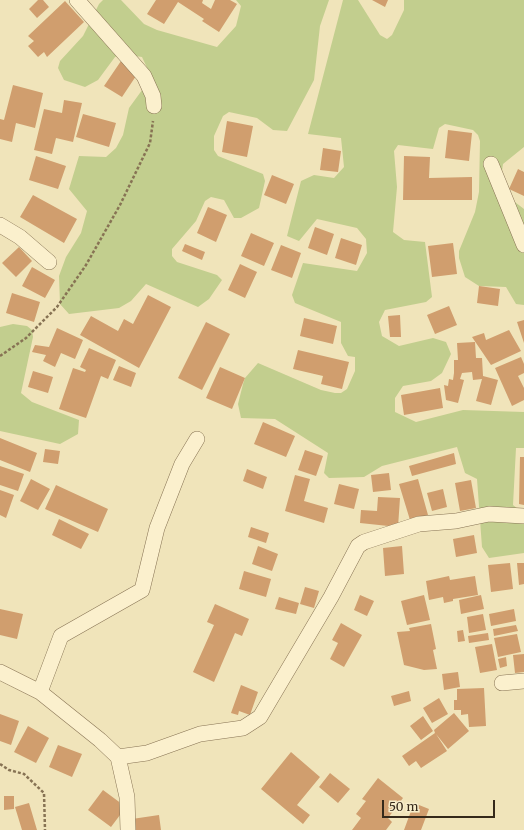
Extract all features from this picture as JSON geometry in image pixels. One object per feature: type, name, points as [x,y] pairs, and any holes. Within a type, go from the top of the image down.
[{"type":"street","points":[[78,0],[144,76],[153,96],[154,106]]},
{"type":"street","points":[[491,164],[524,245]]},
{"type":"street","points":[[0,225],[20,237],[49,262]]},
{"type":"street","points":[[40,692],[61,636],[142,590],[157,528],[182,464],[197,439]]},
{"type":"street","points":[[118,757],[147,753],[200,734],[243,728],[260,717],[331,597],[358,546],[364,542],[419,524],[456,521],[489,514],[524,516]]},
{"type":"street","points":[[0,672],[40,692],[100,740],[118,757],[127,797],[128,830]]},
{"type":"street","points":[[502,682],[524,681]]},
{"type":"path","points":[[0,356],[26,338],[57,307],[86,265],[120,204],[150,143],[154,106]]},
{"type":"path","points":[[0,764],[8,770],[24,774],[44,793],[45,830]]},
{"type":"green space","points":[[103,0],[121,0],[144,24],[157,30],[217,47],[236,26],[241,6],[236,0],[329,0],[320,26],[314,80],[287,131],[273,130],[257,118],[229,112],[223,116],[214,136],[214,150],[218,156],[263,174],[265,181],[259,208],[241,218],[234,218],[224,200],[211,197],[205,201],[196,221],[172,249],[172,256],[177,262],[217,275],[222,280],[209,299],[198,307],[146,284],[131,301],[119,308],[69,314],[60,304],[59,276],[66,257],[81,233],[87,211],[69,189],[79,156],[106,157],[116,148],[123,135],[129,108],[145,86],[149,72],[142,57],[122,54],[115,57],[98,80],[85,87],[64,80],[58,68],[60,61],[83,36],[99,4]]},
{"type":"green space","points":[[343,0],[358,0],[380,35],[387,39],[392,35],[404,10],[404,0],[524,0],[524,147],[503,164],[500,184],[507,196],[524,209],[524,305],[516,304],[506,287],[479,286],[465,277],[459,258],[459,251],[475,212],[479,192],[480,141],[478,135],[473,130],[445,124],[439,128],[433,149],[398,145],[394,151],[397,187],[393,232],[404,240],[425,242],[432,297],[426,302],[385,310],[379,322],[382,336],[399,346],[433,338],[446,342],[451,354],[442,373],[431,381],[403,386],[395,398],[395,412],[416,422],[463,410],[524,412],[524,448],[516,448],[513,505],[524,514],[524,553],[489,558],[482,547],[477,479],[465,473],[457,447],[382,466],[364,477],[329,478],[324,473],[328,453],[275,419],[241,418],[238,404],[243,384],[245,378],[258,363],[321,390],[335,393],[341,393],[347,389],[355,371],[355,357],[348,356],[341,343],[341,322],[295,303],[292,295],[303,263],[357,271],[367,253],[366,239],[357,228],[317,219],[299,241],[287,236],[301,181],[314,175],[334,178],[344,167],[341,138],[308,134]]},
{"type":"green space","points":[[13,324],[27,326],[32,330],[33,337],[21,393],[32,402],[79,420],[78,434],[60,444],[0,431],[0,327]]},
{"type":"building","points":[[38,0],[43,0],[49,7],[37,18],[29,9]]},
{"type":"building","points":[[156,0],[203,0],[202,3],[211,9],[215,0],[230,0],[237,4],[219,32],[202,21],[204,19],[178,2],[164,24],[147,14]]},
{"type":"building","points":[[372,0],[388,0],[385,7]]},
{"type":"building","points":[[65,1],[84,22],[47,57],[44,52],[38,57],[28,46],[34,41],[28,36]]},
{"type":"building","points":[[121,61],[138,73],[122,97],[104,86]]},
{"type":"building","points":[[13,85],[43,93],[35,128],[16,123],[12,142],[0,139],[0,119],[4,120]]},
{"type":"building","points":[[64,100],[82,103],[73,142],[56,138],[52,154],[34,150],[44,109],[62,113]]},
{"type":"building","points":[[83,114],[116,123],[109,147],[76,137]]},
{"type":"building","points":[[227,121],[253,126],[247,157],[222,152]]},
{"type":"building","points":[[448,130],[472,133],[469,161],[445,158]]},
{"type":"building","points":[[323,148],[341,151],[338,172],[320,170]]},
{"type":"building","points":[[36,156],[66,166],[58,189],[29,180]]},
{"type":"building","points":[[404,156],[430,157],[429,178],[472,177],[472,200],[403,200]]},
{"type":"building","points":[[518,169],[524,172],[524,196],[509,189]]},
{"type":"building","points":[[272,175],[294,184],[286,204],[264,195]]},
{"type":"building","points":[[33,195],[77,219],[64,243],[20,217]]},
{"type":"building","points":[[208,207],[227,215],[216,242],[197,233]]},
{"type":"building","points":[[315,227],[334,234],[327,255],[308,248]]},
{"type":"building","points":[[251,233],[274,243],[264,266],[241,256]]},
{"type":"building","points":[[341,238],[362,245],[356,265],[335,258]]},
{"type":"building","points":[[453,243],[457,274],[432,277],[428,246]]},
{"type":"building","points":[[185,244],[205,252],[202,260],[182,251]]},
{"type":"building","points":[[281,245],[301,253],[292,278],[271,270]]},
{"type":"building","points":[[19,247],[32,261],[16,277],[2,263]]},
{"type":"building","points":[[240,264],[257,272],[245,298],[228,290]]},
{"type":"building","points":[[32,267],[55,280],[45,298],[22,286]]},
{"type":"building","points":[[479,286],[500,289],[498,306],[477,303]]},
{"type":"building","points":[[12,293],[40,302],[34,322],[6,313]]},
{"type":"building","points":[[148,295],[171,307],[139,368],[80,335],[91,316],[118,331],[124,319],[133,324]]},
{"type":"building","points":[[449,306],[457,325],[435,334],[427,315]]},
{"type":"building","points":[[400,315],[401,337],[390,337],[388,316]]},
{"type":"building","points":[[304,318],[337,326],[333,344],[300,336]]},
{"type":"building","points":[[524,320],[524,343],[517,322]]},
{"type":"building","points":[[206,322],[230,334],[202,390],[178,378]]},
{"type":"building","points":[[57,328],[83,340],[75,359],[61,353],[55,367],[43,361],[46,355],[32,352],[35,345],[49,347]]},
{"type":"building","points":[[509,330],[521,351],[491,365],[472,337],[484,333],[486,340]]},
{"type":"building","points":[[475,342],[476,358],[482,358],[483,376],[498,380],[491,405],[476,401],[482,379],[473,380],[472,372],[462,373],[460,379],[464,380],[458,403],[446,400],[444,385],[448,386],[449,379],[453,380],[454,360],[458,360],[457,343]]},
{"type":"building","points":[[89,348],[116,360],[108,379],[101,376],[86,418],[59,409],[73,368],[85,372],[86,370],[80,367]]},
{"type":"building","points":[[298,350],[349,362],[342,389],[321,384],[323,376],[293,369]]},
{"type":"building","points":[[521,357],[524,364],[524,373],[518,376],[524,388],[524,400],[512,406],[495,368]]},
{"type":"building","points":[[119,366],[136,373],[131,387],[113,380]]},
{"type":"building","points":[[220,367],[245,378],[232,409],[206,398]]},
{"type":"building","points":[[33,371],[53,377],[48,393],[28,387]]},
{"type":"building","points":[[440,388],[443,408],[404,415],[401,395]]},
{"type":"building","points":[[263,422],[295,436],[286,457],[254,444]]},
{"type":"building","points":[[0,438],[37,453],[30,472],[0,460]]},
{"type":"building","points":[[45,449],[60,451],[58,464],[43,462]]},
{"type":"building","points":[[305,450],[323,456],[316,476],[298,470]]},
{"type":"building","points":[[454,453],[456,464],[412,476],[409,466]]},
{"type":"building","points":[[520,457],[524,457],[524,505],[519,504]]},
{"type":"building","points":[[0,466],[24,474],[18,491],[0,485]]},
{"type":"building","points":[[247,469],[267,477],[263,489],[243,481]]},
{"type":"building","points":[[389,473],[391,490],[373,492],[371,475]]},
{"type":"building","points":[[295,475],[310,479],[304,501],[328,508],[324,523],[285,511]]},
{"type":"building","points":[[31,479],[50,489],[38,510],[20,501]]},
{"type":"building","points":[[418,479],[428,515],[410,520],[399,484]]},
{"type":"building","points":[[471,480],[476,508],[460,511],[455,483]]},
{"type":"building","points":[[339,484],[359,489],[354,509],[334,504]]},
{"type":"building","points":[[56,485],[108,509],[98,532],[45,509]]},
{"type":"building","points":[[443,489],[447,507],[432,511],[427,493]]},
{"type":"building","points":[[0,490],[14,495],[6,518],[0,515]]},
{"type":"building","points":[[378,497],[400,498],[398,527],[360,523],[361,510],[377,511]]},
{"type":"building","points":[[59,519],[89,534],[81,549],[52,535]]},
{"type":"building","points":[[251,527],[269,533],[266,543],[248,537]]},
{"type":"building","points":[[474,535],[477,553],[456,557],[453,539]]},
{"type":"building","points":[[258,546],[278,554],[272,571],[252,564]]},
{"type":"building","points":[[402,546],[404,574],[385,576],[383,548]]},
{"type":"building","points":[[510,563],[513,589],[491,592],[488,565]]},
{"type":"building","points":[[517,563],[524,563],[524,584],[519,585]]},
{"type":"building","points":[[244,571],[271,579],[266,597],[239,589]]},
{"type":"building","points":[[449,576],[450,580],[475,576],[478,595],[453,599],[453,601],[444,603],[443,597],[429,600],[426,581]]},
{"type":"building","points":[[305,587],[319,591],[314,608],[300,604]]},
{"type":"building","points":[[360,595],[374,601],[367,616],[354,610]]},
{"type":"building","points":[[424,595],[430,620],[407,625],[401,601]]},
{"type":"building","points":[[481,595],[484,609],[461,614],[459,600]]},
{"type":"building","points":[[279,597],[299,603],[296,614],[275,609]]},
{"type":"building","points":[[215,604],[249,619],[242,636],[235,633],[214,682],[193,672],[214,625],[207,622]]},
{"type":"building","points":[[0,609],[23,614],[17,639],[0,635]]},
{"type":"building","points":[[514,609],[516,621],[491,626],[489,614]]},
{"type":"building","points":[[483,614],[486,630],[469,633],[467,617]]},
{"type":"building","points":[[341,623],[362,635],[344,667],[330,659],[338,643],[332,640]]},
{"type":"building","points":[[431,624],[436,649],[433,650],[437,669],[424,670],[404,665],[397,632],[410,631],[409,628]]},
{"type":"building","points":[[516,625],[518,631],[494,636],[493,629]]},
{"type":"building","points":[[463,630],[465,641],[458,642],[457,631]]},
{"type":"building","points":[[488,633],[489,640],[469,643],[468,636]]},
{"type":"building","points":[[517,634],[521,652],[498,657],[494,638]]},
{"type":"building","points":[[492,644],[497,670],[480,673],[475,647]]},
{"type":"building","points":[[524,654],[524,672],[515,673],[513,655]]},
{"type":"building","points":[[506,657],[507,666],[500,668],[498,659]]},
{"type":"building","points":[[458,672],[460,687],[444,690],[442,674]]},
{"type":"building","points":[[241,685],[258,692],[250,715],[239,711],[238,715],[231,713]]},
{"type":"building","points":[[484,688],[486,726],[469,727],[468,714],[461,715],[461,710],[454,710],[454,700],[457,700],[457,689]]},
{"type":"building","points":[[409,691],[411,701],[394,706],[391,696]]},
{"type":"building","points":[[439,698],[448,714],[432,723],[423,708]]},
{"type":"building","points":[[454,713],[469,731],[448,749],[436,734],[447,751],[421,768],[416,761],[409,766],[402,756],[435,733],[434,730]]},
{"type":"building","points":[[0,714],[19,721],[11,745],[0,741]]},
{"type":"building","points":[[423,716],[433,731],[421,740],[410,726]]},
{"type":"building","points":[[28,726],[49,738],[36,763],[14,752]]},
{"type":"building","points":[[58,745],[82,754],[72,777],[49,767]]},
{"type":"building","points":[[291,752],[320,777],[297,805],[310,815],[303,824],[261,789]]},
{"type":"building","points":[[330,773],[350,789],[338,803],[319,787]]},
{"type":"building","points":[[378,778],[403,798],[388,818],[392,822],[386,830],[352,830],[361,818],[356,814],[366,801],[362,799]]},
{"type":"building","points":[[103,790],[126,807],[111,827],[88,810]]},
{"type":"building","points":[[4,796],[14,796],[14,809],[4,810]]},
{"type":"building","points":[[29,803],[37,830],[22,830],[15,807]]},
{"type":"building","points":[[414,803],[429,809],[421,830],[404,830]]},
{"type":"building","points":[[159,815],[161,830],[133,830],[132,819]]}]
